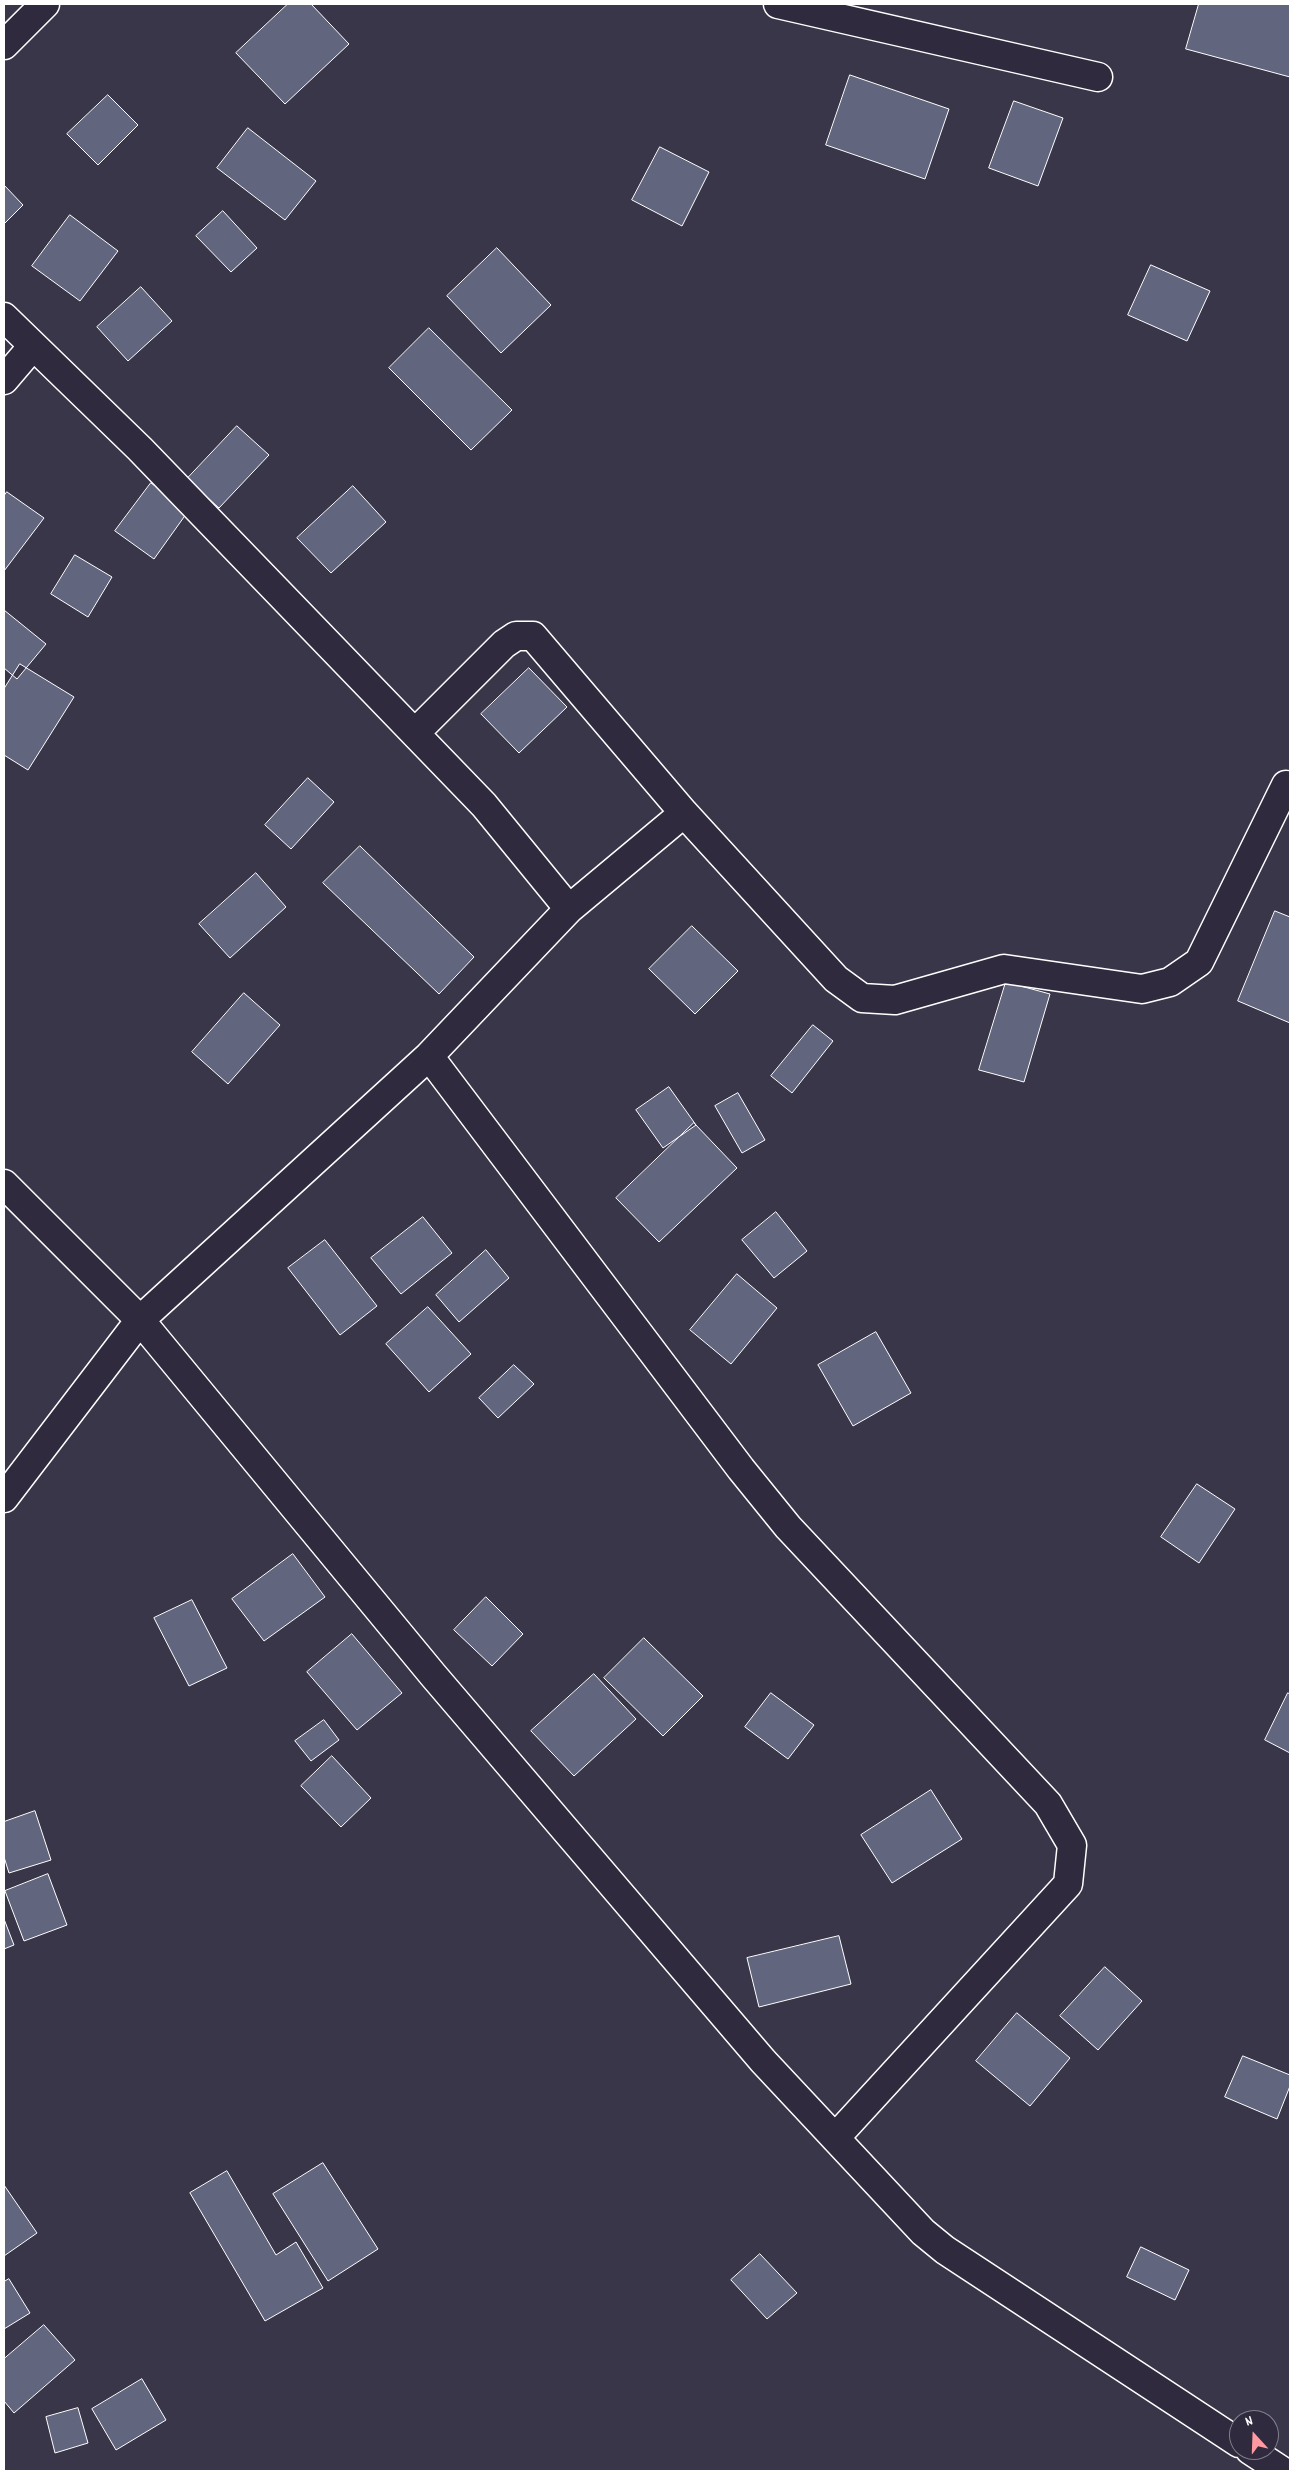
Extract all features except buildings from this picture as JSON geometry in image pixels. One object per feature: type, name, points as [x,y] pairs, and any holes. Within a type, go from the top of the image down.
[{"type":"street","points":[[4,45],[45,4]]},
{"type":"street","points":[[778,4],[1098,77]]},
{"type":"street","points":[[4,317],[140,449],[484,804],[569,909]]},
{"type":"street","points":[[4,380],[33,346]]},
{"type":"street","points":[[415,733],[504,644],[516,636],[534,636],[684,813],[836,979],[862,998],[894,1000],[1004,969],[1142,989],[1170,982],[1199,962],[1286,785]]},
{"type":"street","points":[[4,1498],[140,1320],[429,1056],[569,909],[684,813]]},
{"type":"street","points":[[429,1056],[776,1513],[1048,1804],[1072,1844],[1068,1884],[835,2138]]},
{"type":"street","points":[[4,1184],[140,1320],[434,1675],[762,2061],[923,2232],[946,2250],[1229,2436]]},
{"type":"street","points":[[1265,2460],[1282,2471]]}]
